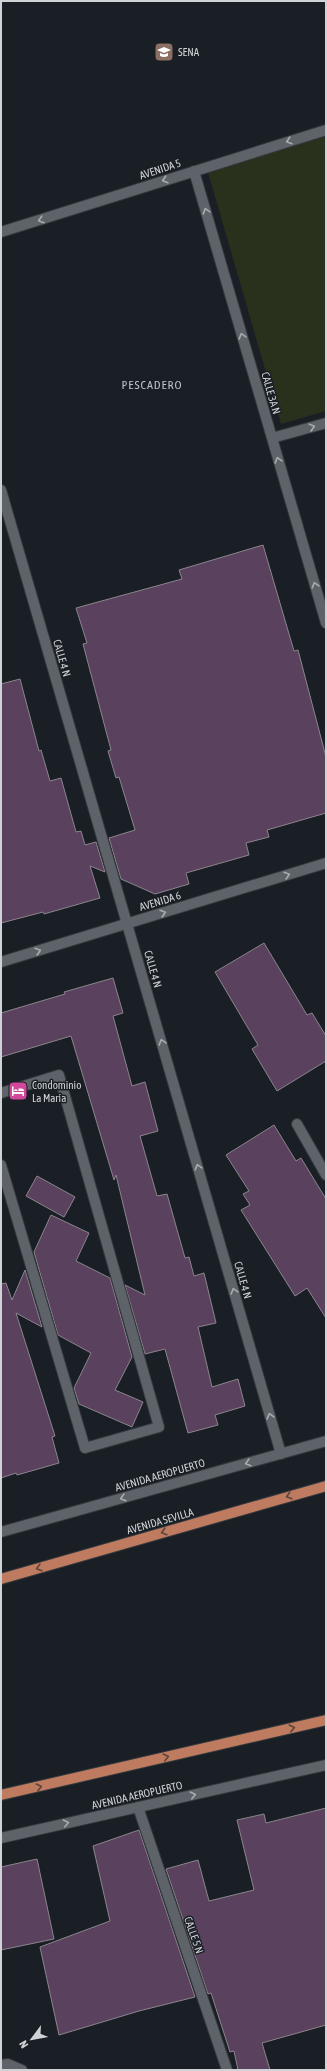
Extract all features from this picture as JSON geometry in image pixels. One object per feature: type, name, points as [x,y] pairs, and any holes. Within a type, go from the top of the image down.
[{"type":"main road","name":"AVENIDA SEVILLA","points":[[1,1579],[326,1486]]},
{"type":"main road","points":[[1,1795],[326,1720]]},
{"type":"street","name":"AVENIDA 5","points":[[1,232],[326,130]]},
{"type":"street","name":"CALLE 3A N","points":[[194,171],[326,622]]},
{"type":"street","points":[[272,438],[326,424]]},
{"type":"street","name":"CALLE 4 N","points":[[1,490],[281,1454]]},
{"type":"street","name":"AVENIDA 6","points":[[1,962],[326,863]]},
{"type":"street","points":[[1,1093],[59,1075],[159,1427],[85,1448],[1,1165]]},
{"type":"street","points":[[297,1124],[326,1175]]},
{"type":"street","name":"AVENIDA AEROPUERTO","points":[[1,1532],[326,1441]]},
{"type":"street","name":"AVENIDA AEROPUERTO","points":[[1,1838],[326,1765]]},
{"type":"street","name":"CALLE 5 N","points":[[138,1807],[227,2070]]},
{"type":"street","points":[[1,2065],[8,2064],[22,2070]]},
{"type":"green space","points":[[326,136],[326,411],[281,424],[207,169]]},
{"type":"building","points":[[263,545],[294,651],[298,650],[326,757],[326,813],[267,830],[269,837],[246,843],[249,855],[186,873],[189,884],[155,894],[121,879],[109,838],[135,830],[119,777],[116,778],[108,751],[111,750],[83,644],[87,643],[76,608],[182,579],[179,570]]},
{"type":"building","points":[[20,679],[39,751],[41,750],[50,781],[61,778],[76,832],[81,831],[85,845],[96,842],[105,872],[90,866],[100,898],[44,914],[43,912],[1,923],[1,684]]},
{"type":"building","points":[[264,943],[307,1015],[312,1013],[326,1036],[326,1061],[277,1091],[252,1049],[258,1045],[215,972]]},
{"type":"building","points":[[113,978],[123,1013],[113,1016],[132,1086],[145,1082],[158,1131],[140,1136],[157,1196],[167,1194],[185,1258],[189,1257],[194,1276],[204,1273],[216,1323],[198,1327],[212,1387],[238,1379],[245,1406],[215,1415],[218,1425],[188,1433],[165,1349],[145,1354],[125,1285],[145,1295],[116,1175],[114,1180],[71,1036],[1,1057],[1,1013],[65,994],[64,992]]},
{"type":"building","points":[[274,1125],[296,1161],[301,1158],[326,1199],[326,1318],[307,1288],[295,1296],[241,1210],[250,1205],[243,1194],[249,1191],[226,1155]]},
{"type":"building","points":[[37,1176],[75,1197],[64,1217],[26,1196]]},
{"type":"building","points":[[51,1215],[89,1233],[76,1261],[110,1278],[132,1357],[115,1390],[143,1402],[132,1427],[79,1404],[74,1388],[91,1353],[58,1335],[34,1252]]},
{"type":"building","points":[[25,1270],[42,1327],[16,1313],[55,1436],[52,1437],[59,1463],[1,1478],[1,1284],[6,1283],[12,1300]]},
{"type":"building","points":[[326,1808],[326,2025],[262,2043],[270,2070],[238,2070],[234,2051],[230,2052],[211,1993],[208,1994],[166,1869],[198,1860],[209,1901],[254,1890],[237,1820],[264,1814],[266,1823]]},
{"type":"building","points":[[139,1830],[195,1997],[139,2011],[59,2035],[40,1947],[110,1921],[93,1846]]},
{"type":"building","points":[[37,1859],[54,1939],[1,1950],[1,1867]]},
{"type":"place","name":"SENA","points":[[164,52]]},
{"type":"place","name":"Condominio La María","points":[[18,1091]]},
{"type":"district","name":"PESCADERO","points":[[152,385]]}]
